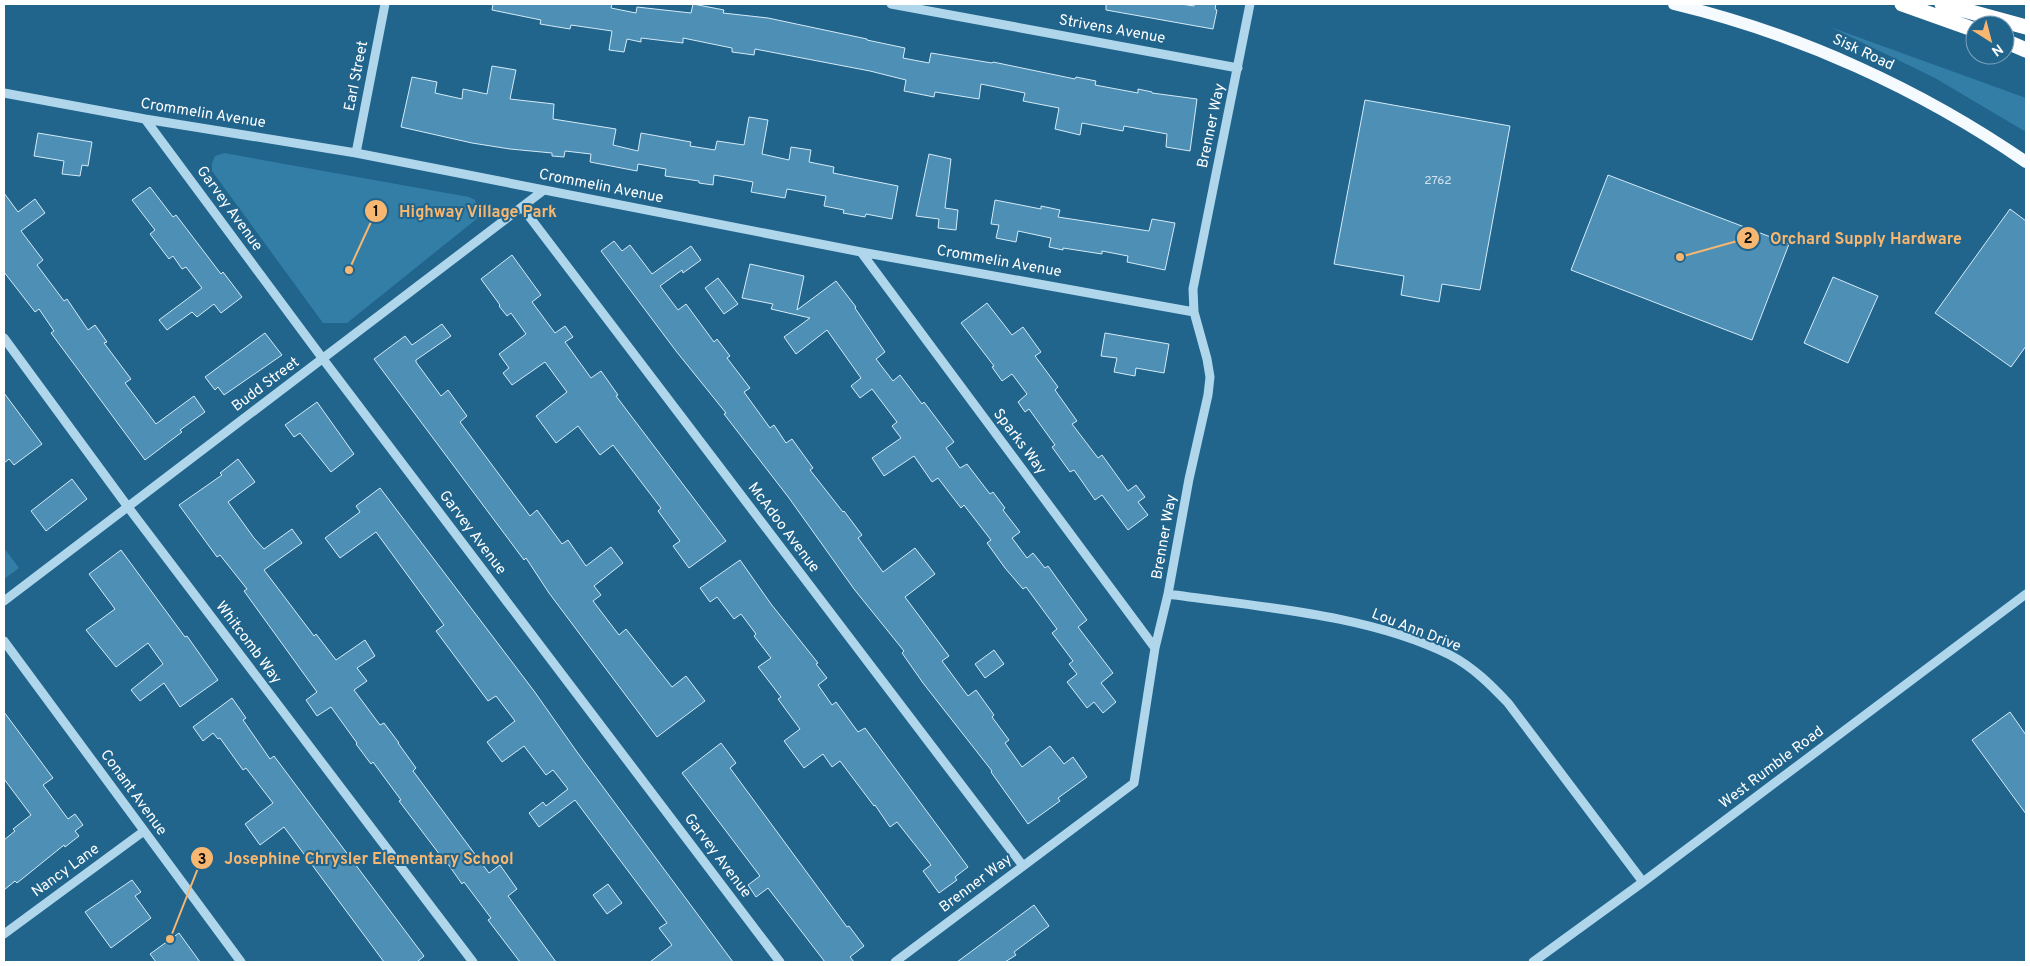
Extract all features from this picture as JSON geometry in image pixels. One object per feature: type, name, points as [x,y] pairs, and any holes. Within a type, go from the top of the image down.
[{"type":"highway","points":[[1902,4],[1965,26]]},
{"type":"highway","points":[[1942,4],[2026,27]]},
{"type":"main road","name":"Sisk Road","points":[[1674,4],[1740,22],[1786,38],[1864,70],[1944,111],[2026,162]]},
{"type":"street","name":"Earl Street","points":[[356,153],[385,4]]},
{"type":"street","name":"Strivens Avenue","points":[[891,4],[1238,68]]},
{"type":"street","name":"Brenner Way","points":[[895,962],[1134,783],[1156,648],[1210,377],[1194,312],[1193,289],[1250,4]]},
{"type":"street","name":"Crommelin Avenue","points":[[4,93],[145,119],[356,153],[860,252],[1194,312]]},
{"type":"street","name":"Garvey Avenue","points":[[145,119],[323,359],[780,962]]},
{"type":"street","name":"Budd Street","points":[[4,601],[544,190]]},
{"type":"street","name":"McAdoo Avenue","points":[[522,208],[1023,866]]},
{"type":"street","name":"Sparks Way","points":[[860,252],[1156,648]]},
{"type":"street","name":"Whitcomb Way","points":[[4,338],[128,507],[473,962]]},
{"type":"street","name":"Lou Ann Drive","points":[[1168,594],[1312,615],[1378,628],[1450,655],[1487,681],[1508,703],[1642,882]]},
{"type":"street","name":"West Rumble Road","points":[[1533,962],[2026,594]]},
{"type":"street","name":"Conant Avenue","points":[[4,641],[241,962]]},
{"type":"street","name":"Nancy Lane","points":[[4,934],[144,831]]},
{"type":"shaded area","points":[[1830,27],[2026,98],[2026,132],[1935,78]]},
{"type":"shaded area","points":[[224,153],[469,197],[475,200],[480,213],[479,217],[347,323],[323,323],[212,171],[212,163],[215,156]]},
{"type":"shaded area","points":[[4,548],[19,568],[4,579]]},
{"type":"building","points":[[493,4],[612,4],[611,8],[636,13],[637,7],[691,13],[693,4],[724,10],[723,13],[768,18],[905,48],[903,58],[929,63],[931,53],[993,62],[1075,79],[1076,77],[1096,81],[1095,85],[1138,93],[1138,89],[1152,93],[1197,99],[1190,151],[1166,147],[1167,134],[1124,126],[1123,131],[1082,123],[1080,135],[1055,129],[1059,108],[1023,101],[1025,93],[981,84],[979,99],[935,92],[934,97],[904,91],[906,80],[870,71],[755,49],[754,55],[732,52],[732,48],[683,38],[683,43],[641,38],[641,42],[627,39],[624,52],[609,50],[612,31],[571,25],[570,29],[540,24],[541,20],[492,10]]},
{"type":"building","points":[[1106,4],[1181,4],[1194,6],[1194,4],[1216,4],[1215,9],[1217,10],[1213,29],[1106,10]]},
{"type":"building","points":[[492,66],[516,70],[510,99],[554,104],[553,119],[616,129],[613,145],[638,151],[641,133],[691,142],[690,146],[715,150],[717,141],[744,145],[749,117],[768,120],[762,154],[789,160],[791,147],[811,150],[809,162],[834,167],[833,173],[898,186],[892,219],[866,214],[865,217],[843,213],[844,210],[824,206],[826,196],[787,189],[785,198],[751,192],[753,182],[737,179],[714,175],[713,185],[699,183],[699,181],[665,176],[666,169],[638,164],[637,171],[590,162],[591,154],[565,151],[564,157],[552,156],[552,153],[472,143],[401,127],[412,77],[437,82],[435,93],[462,99],[463,89],[487,94]]},
{"type":"building","points":[[1365,100],[1510,126],[1480,290],[1442,284],[1439,302],[1401,295],[1404,276],[1334,264]]},
{"type":"building","points":[[38,133],[92,142],[88,166],[82,165],[80,176],[62,174],[64,161],[34,156]]},
{"type":"building","points":[[929,154],[951,159],[945,208],[958,210],[956,230],[938,228],[939,219],[916,216]]},
{"type":"building","points":[[1608,175],[1789,244],[1752,340],[1571,270]]},
{"type":"building","points":[[150,187],[173,217],[176,215],[221,274],[223,272],[242,297],[221,313],[214,304],[197,317],[192,312],[167,330],[159,320],[202,288],[186,267],[182,269],[173,256],[169,259],[150,234],[155,230],[132,200]]},
{"type":"building","points":[[4,193],[18,212],[35,199],[45,213],[21,231],[43,260],[37,265],[64,301],[67,299],[88,330],[95,325],[107,342],[104,343],[131,379],[125,383],[156,424],[194,396],[205,412],[180,430],[182,432],[145,460],[51,333],[54,331],[39,309],[35,312],[4,272]]},
{"type":"building","points":[[995,200],[1041,209],[1041,206],[1060,210],[1058,217],[1149,231],[1152,219],[1175,223],[1165,270],[1127,262],[1128,256],[1102,251],[1102,254],[1049,247],[1051,238],[1018,231],[1016,242],[996,238],[999,225],[991,224]]},
{"type":"building","points":[[2010,209],[2026,221],[2026,346],[2011,367],[1935,313]]},
{"type":"building","points":[[614,241],[622,251],[630,245],[652,274],[691,246],[701,260],[683,273],[682,270],[660,286],[678,310],[686,304],[714,342],[717,339],[730,356],[727,358],[750,388],[744,392],[770,428],[774,425],[786,443],[792,439],[813,468],[810,470],[862,535],[858,538],[883,572],[915,548],[935,574],[905,597],[949,656],[942,661],[968,696],[976,690],[994,715],[992,717],[1009,740],[1005,743],[1022,767],[1050,746],[1064,764],[1073,757],[1087,777],[1058,798],[1060,801],[1028,824],[992,771],[923,683],[902,653],[904,651],[854,589],[789,498],[724,414],[726,413],[676,351],[601,251]]},
{"type":"building","points":[[512,255],[541,295],[532,302],[555,333],[565,326],[573,337],[565,342],[591,378],[601,371],[618,395],[616,396],[726,541],[689,568],[673,546],[680,541],[658,511],[661,508],[613,445],[600,455],[578,426],[556,443],[536,416],[567,392],[545,362],[512,385],[503,373],[509,368],[499,354],[526,334],[511,313],[507,316],[481,279]]},
{"type":"building","points":[[750,264],[804,276],[797,310],[836,281],[856,307],[885,352],[876,359],[893,381],[900,375],[922,404],[924,402],[954,442],[946,448],[960,468],[967,464],[990,494],[993,492],[1005,508],[1003,510],[1020,532],[1012,538],[1027,558],[1033,553],[1045,568],[1048,566],[1087,620],[1078,627],[1113,673],[1101,683],[1116,702],[1103,713],[1094,702],[1087,708],[1067,682],[1077,674],[1069,664],[1073,661],[1052,633],[1057,629],[1026,587],[1023,589],[1005,568],[987,543],[991,540],[964,505],[961,508],[938,478],[932,482],[914,456],[884,476],[872,458],[901,438],[892,426],[897,422],[872,389],[860,398],[851,386],[861,378],[827,330],[796,354],[784,337],[810,318],[771,309],[773,304],[742,298]]},
{"type":"building","points":[[1833,277],[1878,296],[1848,363],[1804,343]]},
{"type":"building","points":[[718,278],[738,304],[724,314],[705,288]]},
{"type":"building","points":[[987,303],[1012,335],[1023,327],[1041,352],[1035,356],[1058,387],[1055,390],[1077,421],[1072,424],[1098,458],[1102,455],[1128,491],[1136,485],[1145,497],[1138,502],[1148,515],[1128,530],[1102,495],[1095,500],[1074,470],[1070,472],[1052,447],[1055,445],[1029,409],[1025,412],[1018,402],[1027,394],[1012,374],[1002,381],[992,367],[994,366],[961,323]]},
{"type":"building","points":[[442,324],[451,336],[416,360],[416,362],[441,396],[448,390],[467,416],[460,422],[530,516],[537,510],[562,544],[568,540],[586,566],[611,547],[623,563],[594,586],[601,595],[593,601],[619,635],[626,629],[672,687],[686,676],[705,701],[657,737],[549,593],[526,558],[524,560],[374,359],[405,336],[412,345]]},
{"type":"building","points":[[265,333],[282,355],[224,395],[218,387],[215,390],[205,377]]},
{"type":"building","points":[[1105,333],[1169,344],[1164,373],[1136,368],[1135,376],[1114,372],[1117,358],[1101,356]]},
{"type":"building","points":[[4,393],[42,444],[14,465],[9,459],[4,463]]},
{"type":"building","points":[[317,402],[354,454],[331,472],[300,433],[294,437],[285,425]]},
{"type":"building","points":[[238,459],[255,482],[228,502],[254,538],[264,549],[292,529],[302,543],[264,570],[314,636],[316,634],[336,660],[365,640],[375,656],[357,668],[367,681],[354,690],[380,725],[384,723],[399,743],[416,768],[413,771],[489,873],[500,865],[517,889],[508,896],[556,962],[520,962],[488,920],[491,918],[464,882],[462,884],[399,801],[401,800],[373,762],[371,764],[331,707],[317,716],[306,700],[317,692],[244,591],[247,589],[220,555],[217,557],[179,505],[222,475],[220,473]]},
{"type":"building","points":[[72,479],[87,499],[46,531],[31,511]]},
{"type":"building","points":[[380,488],[534,691],[733,962],[650,962],[672,945],[659,928],[667,923],[575,800],[539,827],[529,813],[543,802],[546,806],[568,789],[553,770],[546,775],[524,746],[502,762],[487,742],[515,721],[496,696],[488,701],[436,631],[444,625],[376,532],[340,558],[325,538],[360,512],[356,506]]},
{"type":"building","points":[[121,550],[218,680],[180,707],[164,683],[140,701],[131,690],[163,664],[148,643],[116,667],[86,630],[115,609],[89,574]]},
{"type":"building","points":[[740,560],[771,604],[818,663],[816,664],[827,678],[818,685],[832,705],[836,702],[858,732],[865,728],[968,867],[955,877],[957,880],[939,893],[923,871],[931,865],[897,822],[890,827],[840,761],[832,767],[823,754],[804,768],[784,741],[800,729],[778,699],[781,697],[758,667],[771,658],[754,636],[756,634],[741,614],[734,619],[717,597],[710,602],[700,588]]},
{"type":"building","points":[[994,650],[1004,664],[985,678],[975,664]]},
{"type":"building","points":[[232,698],[246,718],[243,720],[270,759],[274,756],[424,956],[417,962],[384,962],[284,827],[260,845],[245,824],[273,803],[246,768],[243,770],[220,738],[218,739],[213,733],[203,741],[193,727]]},
{"type":"building","points":[[4,712],[53,778],[43,785],[68,819],[75,814],[83,825],[75,831],[79,836],[65,847],[64,845],[17,883],[15,881],[4,890],[4,840],[15,831],[13,829],[31,815],[4,779]]},
{"type":"building","points":[[2010,712],[2026,735],[2026,814],[1972,740]]},
{"type":"building","points":[[721,743],[736,763],[730,768],[847,927],[849,926],[864,946],[850,957],[854,962],[825,962],[768,888],[756,897],[748,885],[760,876],[682,773]]},
{"type":"building","points":[[132,880],[141,892],[135,896],[151,918],[111,948],[85,912]]},
{"type":"building","points":[[608,884],[622,903],[607,914],[593,895]]},
{"type":"building","points":[[1034,905],[1049,926],[1014,952],[1016,955],[1005,962],[957,962]]},
{"type":"building","points":[[179,933],[200,962],[156,962],[150,954]]},
{"type":"place","name":"Orchard Supply Hardware","points":[[1680,257]]},
{"type":"place","name":"Highway Village Park","points":[[349,270]]},
{"type":"place","name":"Josephine Chrysler Elementary School","points":[[170,939]]}]
